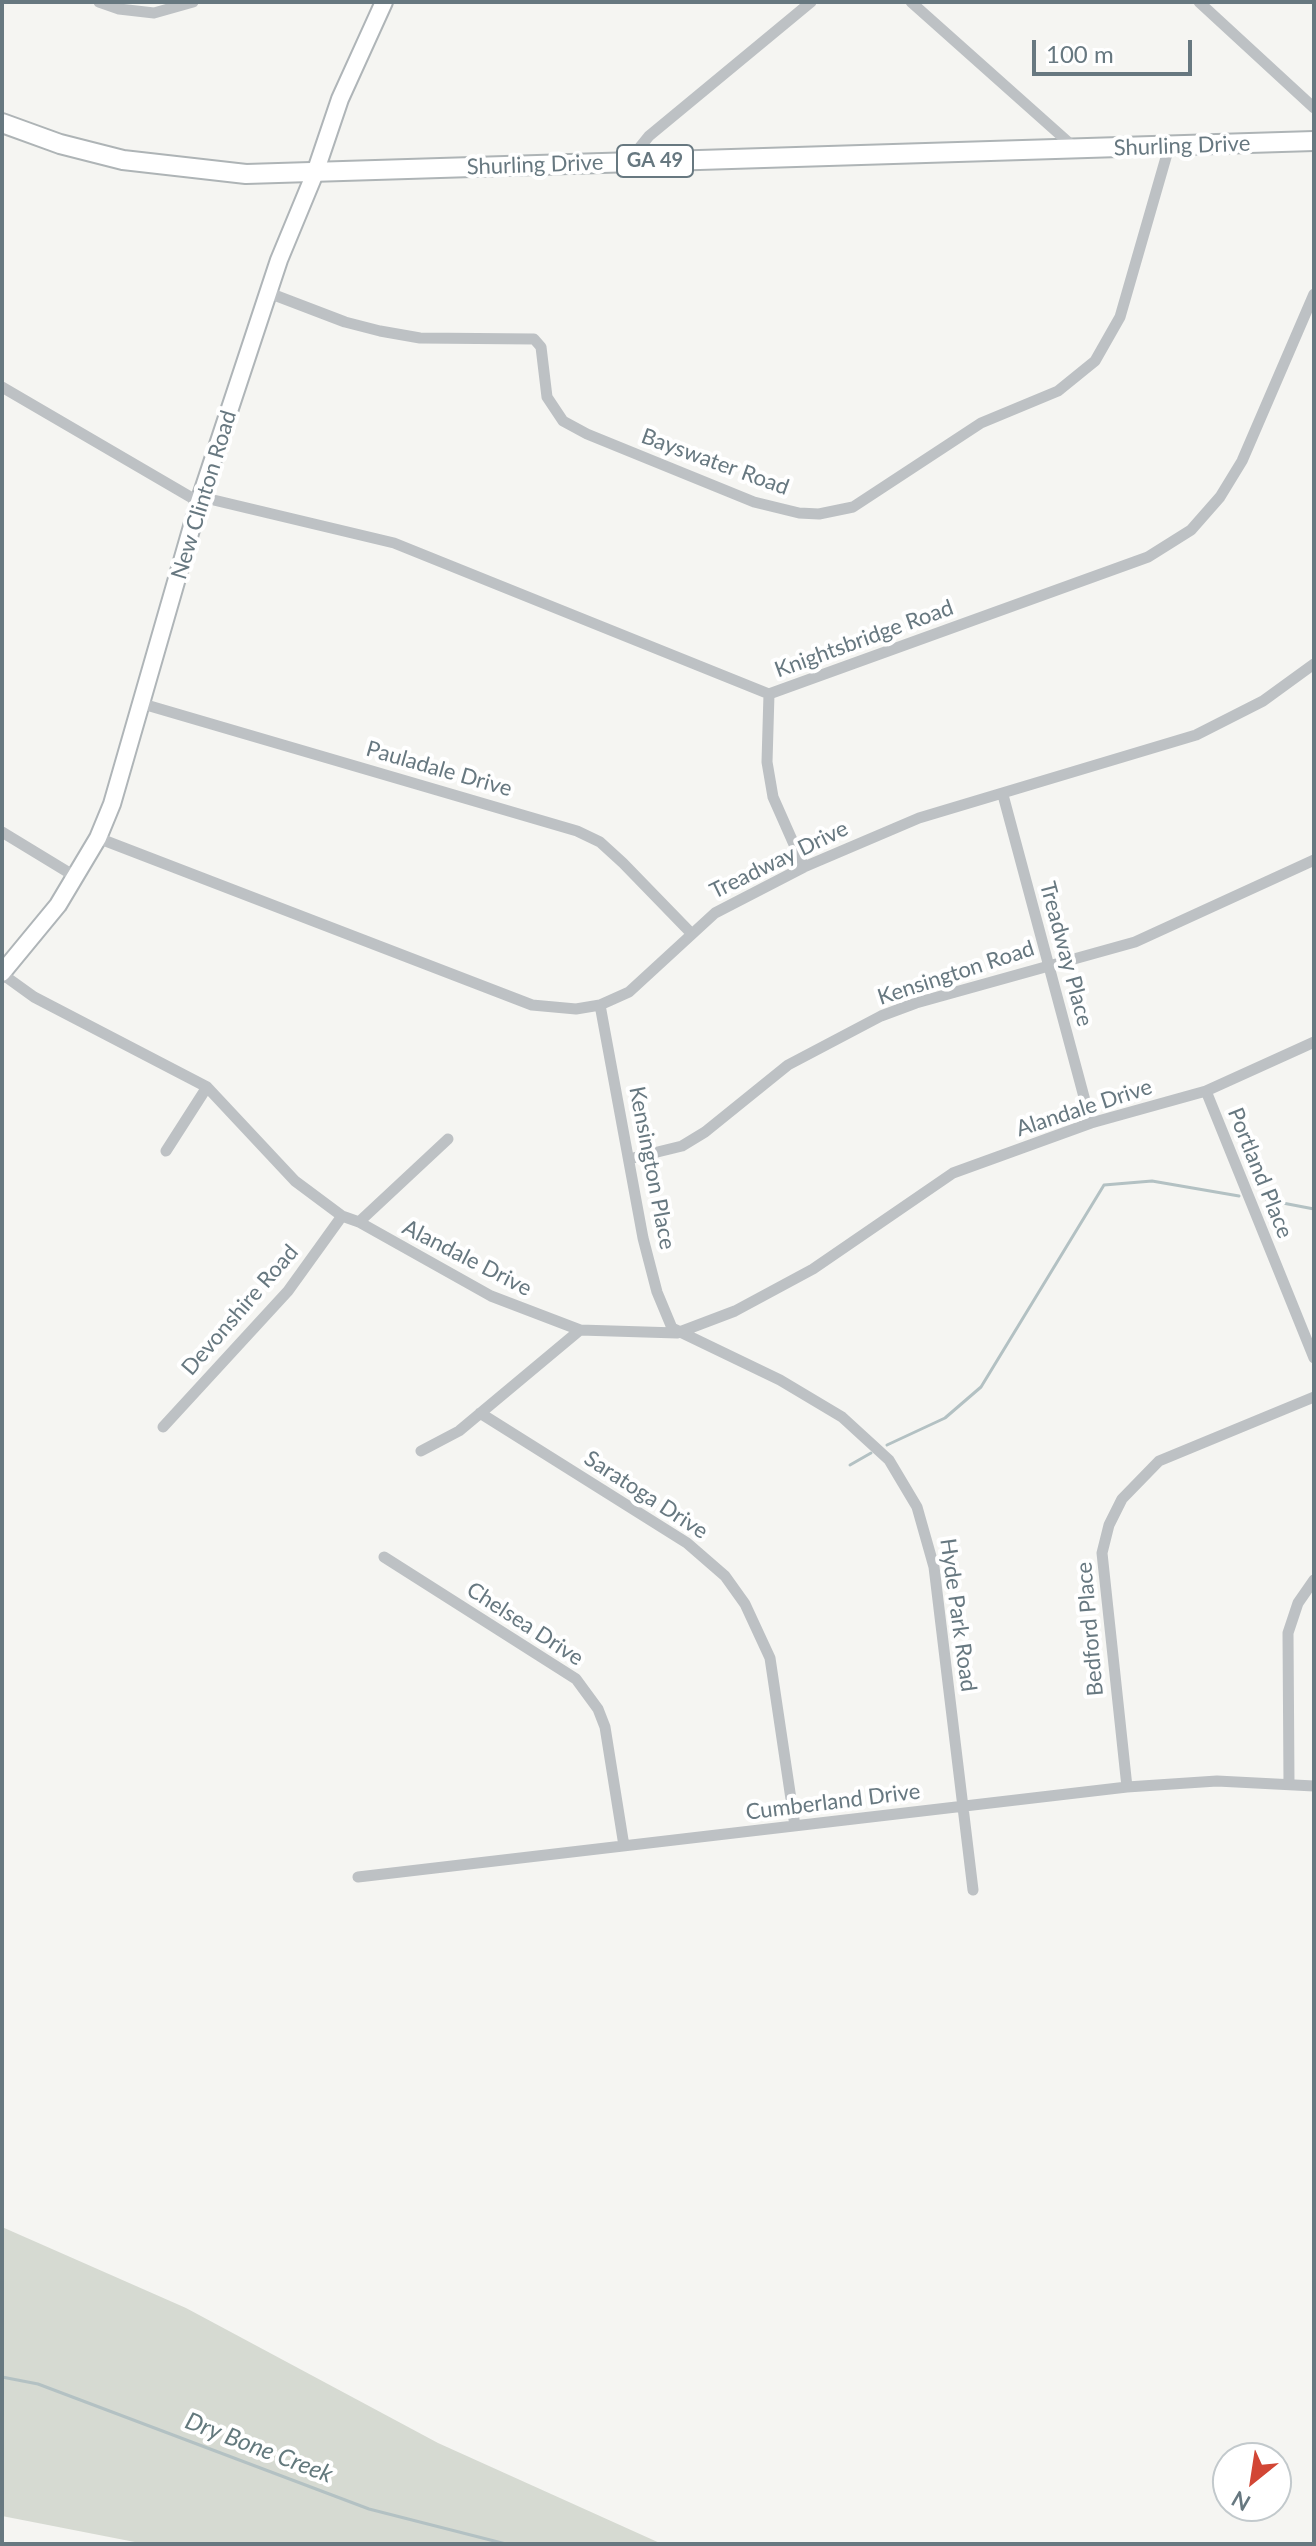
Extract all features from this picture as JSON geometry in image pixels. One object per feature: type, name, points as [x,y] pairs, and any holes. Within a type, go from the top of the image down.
[{"type":"main road","name":"Shurling Drive","points":[[2,123],[60,144],[159,166],[246,174],[1314,141]]},
{"type":"street","points":[[99,2],[119,9],[154,13],[193,2]]},
{"type":"street","name":"New Clinton Road","points":[[2,974],[41,927],[76,877],[98,838],[143,704],[200,500],[269,293],[340,99],[384,2]]},
{"type":"street","points":[[628,162],[649,136],[811,2]]},
{"type":"street","points":[[911,2],[1076,150]]},
{"type":"street","points":[[1199,2],[1314,108]]},
{"type":"street","name":"Bayswater Road","points":[[269,293],[345,322],[420,338],[534,339],[541,347],[547,397],[563,421],[600,440],[754,502],[799,513],[819,514],[853,507],[981,423],[1058,391],[1095,361],[1120,317],[1169,147]]},
{"type":"street","name":"Knightsbridge Road","points":[[2,387],[200,500],[394,543],[769,694],[1148,557],[1191,530],[1220,497],[1242,461],[1314,294]]},
{"type":"street","name":"Treadway Drive","points":[[98,838],[532,1005],[565,1010],[600,1005],[646,979],[690,932],[742,896],[919,818],[1196,735],[1263,701],[1314,664]]},
{"type":"street","points":[[769,694],[767,762],[773,797],[804,867]]},
{"type":"street","name":"Pauladale Drive","points":[[143,704],[577,831],[600,842],[690,932]]},
{"type":"street","name":"Treadway Place","points":[[1003,795],[1091,1123]]},
{"type":"street","points":[[2,832],[76,877]]},
{"type":"street","name":"Kensington Road","points":[[629,1159],[682,1146],[705,1132],[788,1065],[881,1016],[1135,942],[1314,860]]},
{"type":"street","name":"Alandale Drive","points":[[2,974],[34,997],[207,1087],[295,1181],[342,1216],[359,1222],[491,1296],[580,1330],[677,1333],[787,1285],[939,1180],[1091,1123],[1206,1091],[1314,1042]]},
{"type":"street","name":"Kensington Place","points":[[600,1005],[657,1292],[665,1315],[677,1333]]},
{"type":"street","points":[[166,1151],[207,1087]]},
{"type":"street","name":"Portland Place","points":[[1206,1091],[1314,1358]]},
{"type":"street","points":[[359,1222],[448,1139]]},
{"type":"street","name":"Devonshire Road","points":[[163,1427],[288,1291],[342,1216]]},
{"type":"street","points":[[421,1451],[447,1440],[580,1330]]},
{"type":"street","name":"Hyde Park Road","points":[[677,1333],[746,1362],[822,1404],[871,1440],[904,1482],[929,1539],[934,1567],[973,1890]]},
{"type":"street","name":"Bedford Place","points":[[1127,1787],[1102,1553],[1109,1525],[1122,1499],[1159,1461],[1314,1397]]},
{"type":"street","name":"Saratoga Drive","points":[[480,1413],[687,1543],[725,1576],[745,1604],[770,1658],[795,1826]]},
{"type":"street","name":"Chelsea Drive","points":[[384,1557],[576,1679],[598,1709],[605,1727],[624,1846]]},
{"type":"street","points":[[1289,1784],[1288,1633],[1298,1603],[1314,1580]]},
{"type":"street","name":"Cumberland Drive","points":[[358,1877],[1127,1787],[1217,1781],[1314,1786]]},
{"type":"shaded area","points":[[2,2227],[186,2308],[438,2443],[662,2544],[145,2544],[2,2516]]},
{"type":"waterway","points":[[887,1445],[945,1418],[981,1387],[1104,1185],[1152,1181],[1239,1196]]},
{"type":"waterway","points":[[1267,1200],[1314,1209]]},
{"type":"waterway","points":[[850,1465],[871,1453]]},
{"type":"waterway","name":"Dry Bone Creek","points":[[2,2377],[38,2384],[369,2509],[506,2544]]}]
